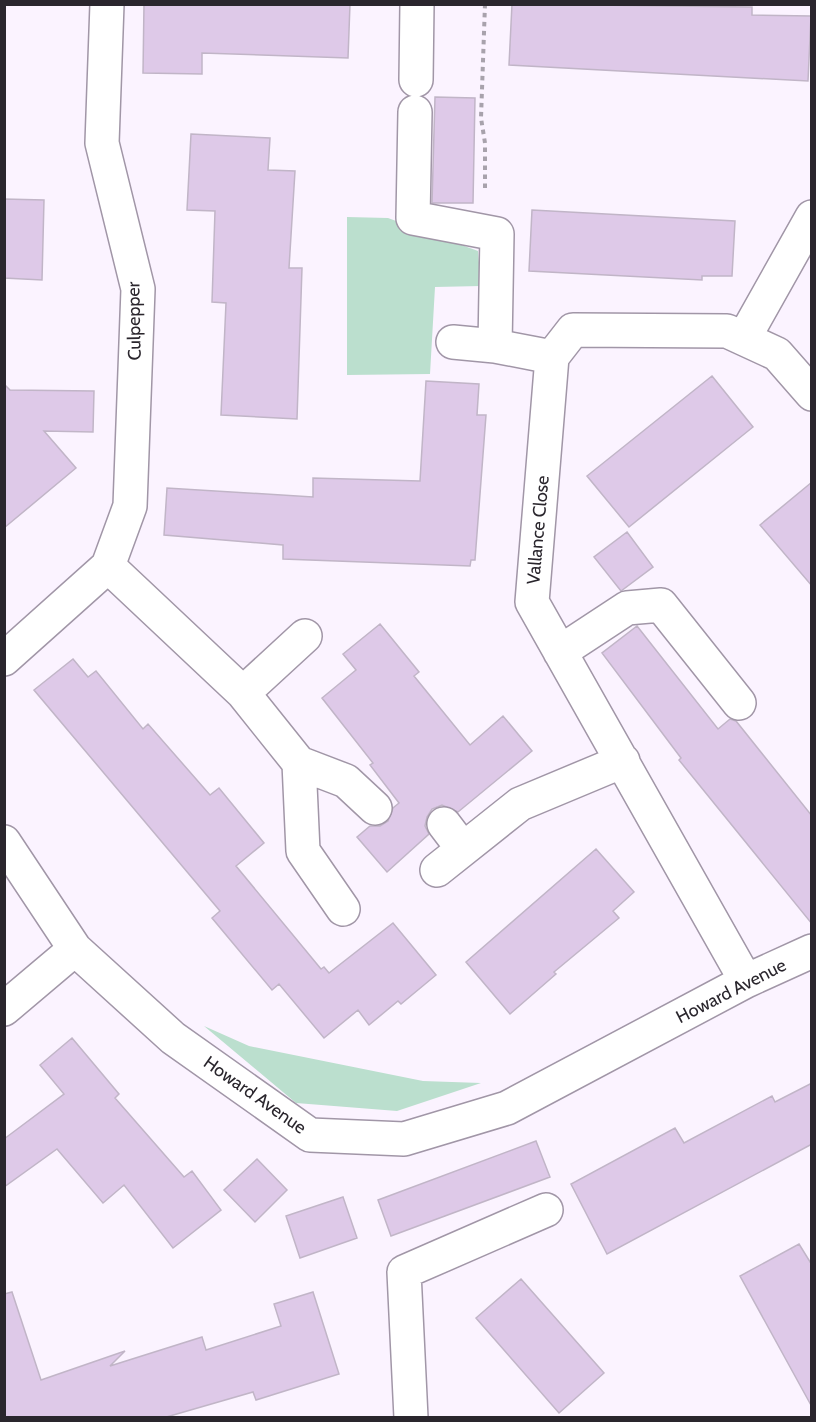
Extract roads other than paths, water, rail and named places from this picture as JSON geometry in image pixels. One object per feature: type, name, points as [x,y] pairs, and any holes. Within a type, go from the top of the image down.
[{"type":"street","name":"Culpepper","points":[[4,658],[108,566],[130,506],[138,289],[102,142],[106,4]]},
{"type":"street","points":[[417,4],[413,218],[497,234],[495,346]]},
{"type":"street","points":[[744,339],[812,217]]},
{"type":"street","points":[[453,342],[495,346],[552,357],[573,330],[727,331],[777,354],[812,394]]},
{"type":"street","name":"Vallance Close","points":[[552,357],[532,602],[746,981]]},
{"type":"street","points":[[108,566],[243,693],[299,763],[346,781],[375,808]]},
{"type":"street","points":[[561,652],[627,608],[661,605],[739,703]]},
{"type":"street","points":[[243,693],[305,636]]},
{"type":"street","points":[[437,870],[454,837],[520,804],[623,761]]},
{"type":"street","points":[[299,763],[303,851],[344,909]]},
{"type":"street","name":"Howard Avenue","points":[[4,842],[75,949],[173,1038],[310,1135],[404,1139],[507,1108],[746,981],[812,951]]},
{"type":"street","points":[[4,1009],[75,949]]},
{"type":"street","points":[[411,1418],[404,1272],[546,1210]]}]
